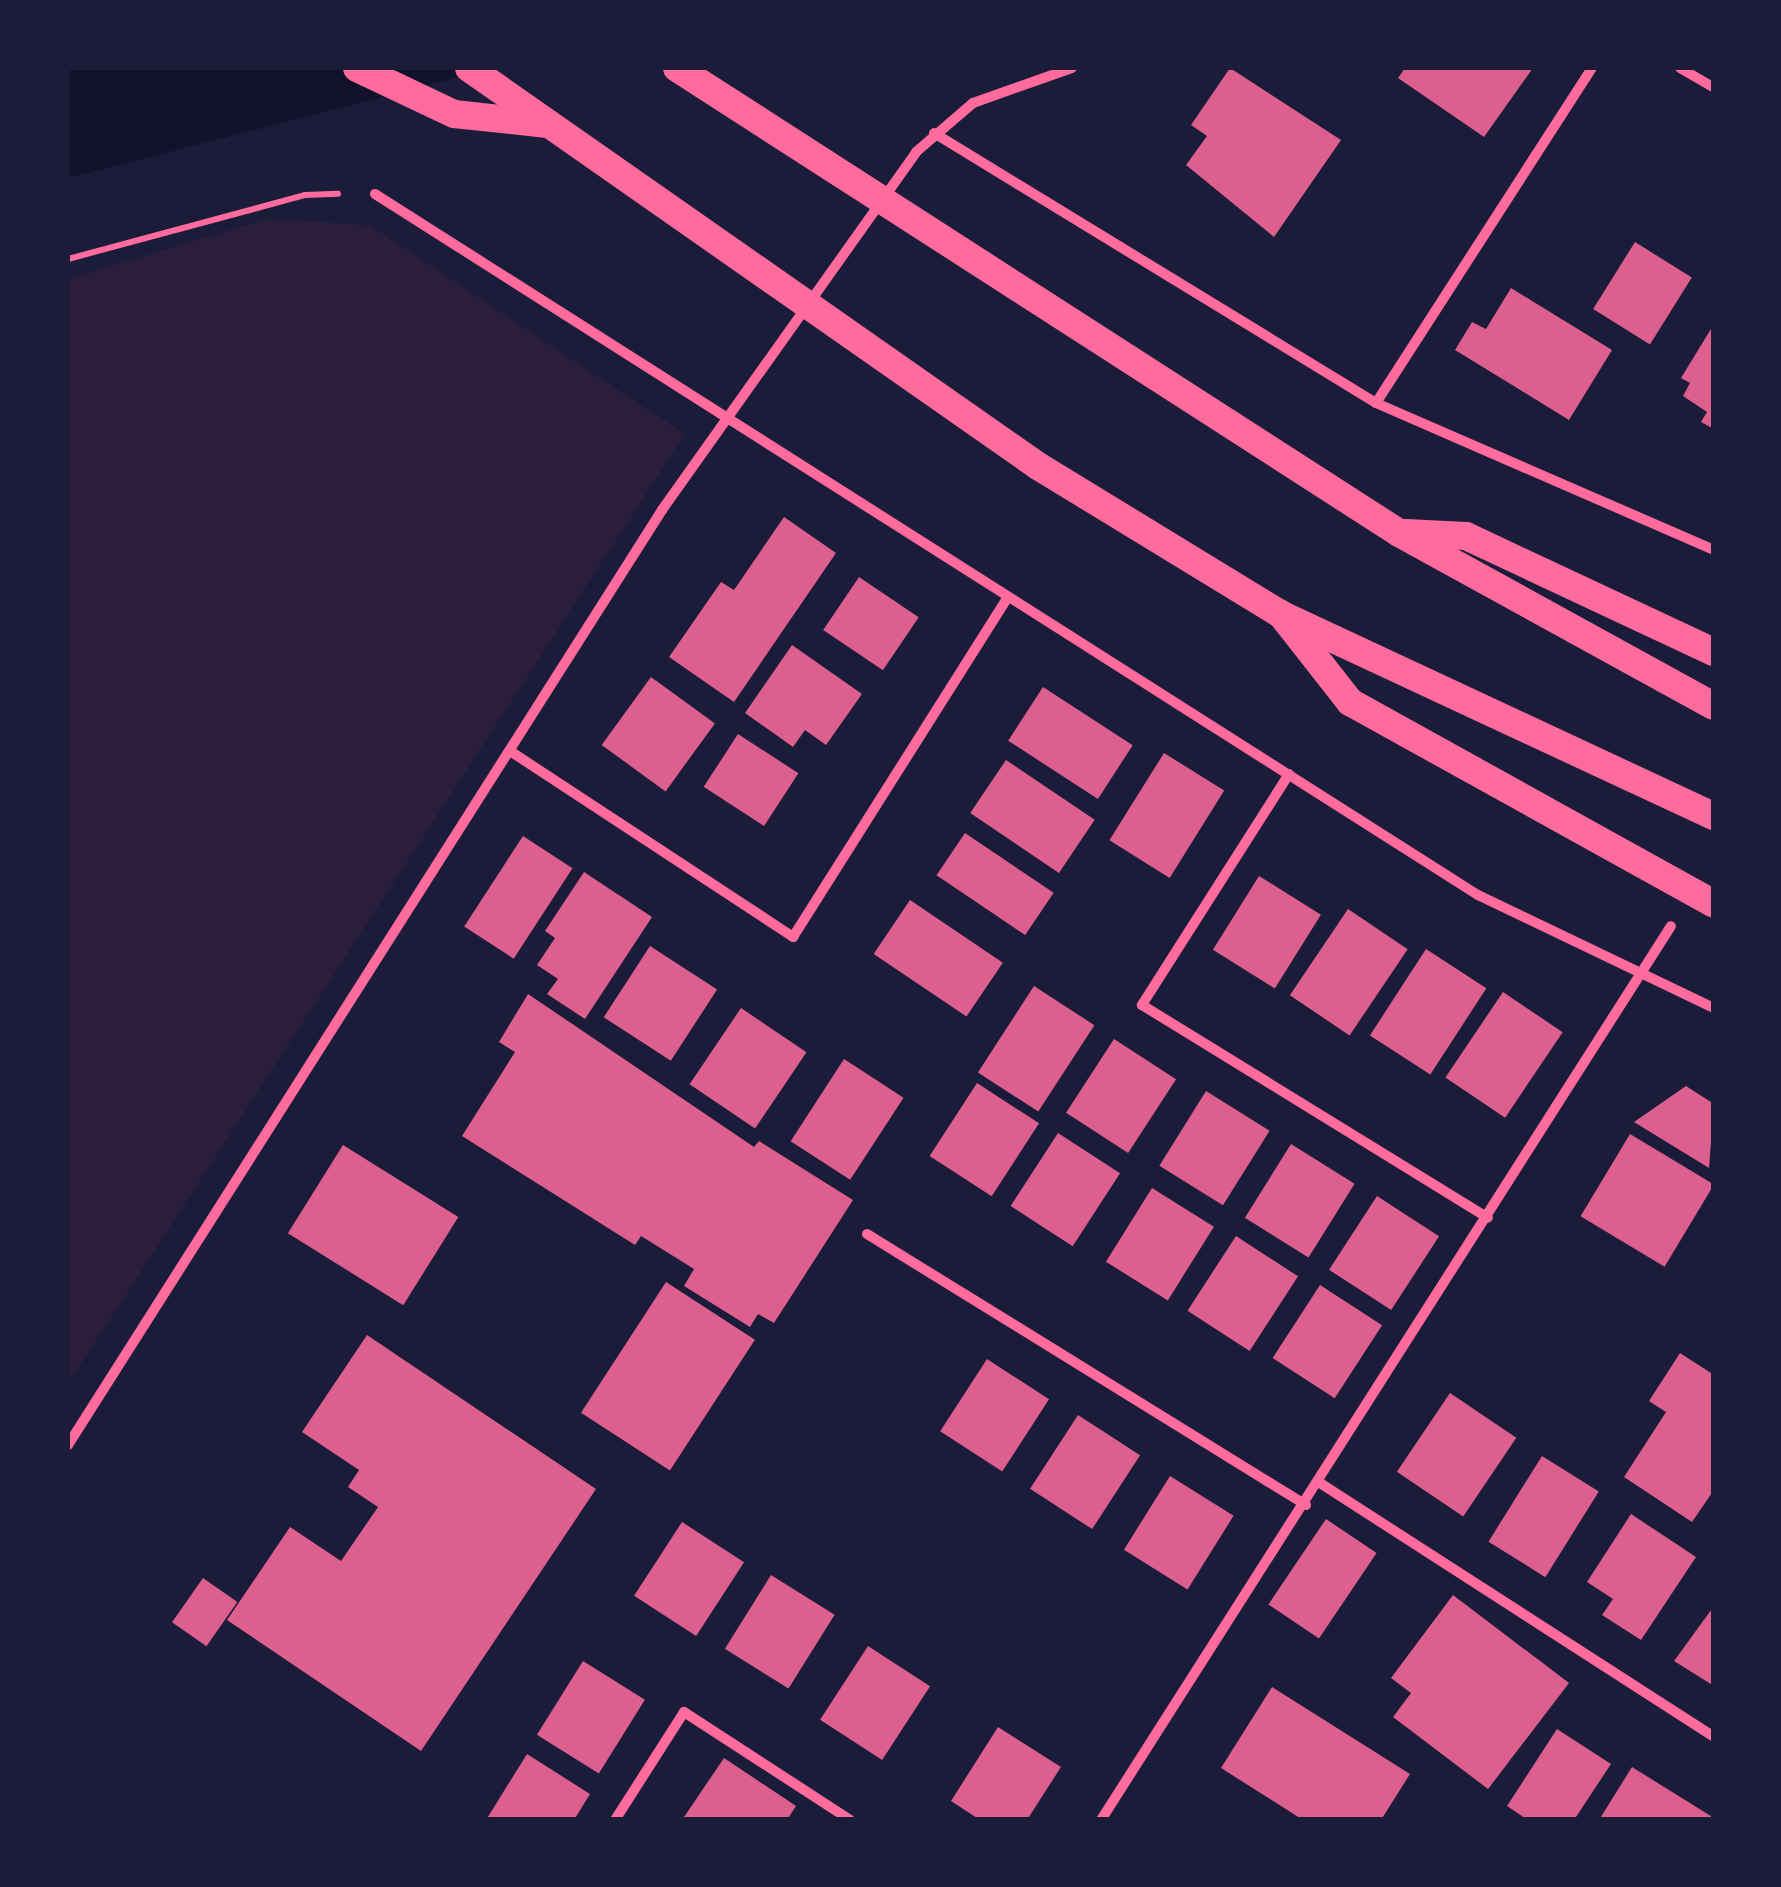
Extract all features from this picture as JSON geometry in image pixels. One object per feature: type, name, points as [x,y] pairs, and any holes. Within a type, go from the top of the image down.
[{"type":"highway","points":[[357,68],[454,114],[553,125]]},
{"type":"highway","points":[[468,68],[916,381],[1280,614],[1714,816]]},
{"type":"highway","points":[[676,68],[1399,533],[1714,706]]},
{"type":"highway","points":[[1399,533],[1466,536],[1714,652]]},
{"type":"highway","points":[[1280,614],[1350,702],[1714,904]]},
{"type":"street","points":[[68,1445],[510,750],[732,417],[934,132],[972,103],[1072,68]]},
{"type":"street","points":[[1376,403],[1592,68]]},
{"type":"street","points":[[1680,68],[1714,88]]},
{"type":"street","points":[[934,132],[1376,403],[1714,550]]},
{"type":"street","points":[[374,194],[732,417],[1006,600],[1478,895],[1714,1008]]},
{"type":"street","points":[[510,750],[793,937],[1006,600]]},
{"type":"street","points":[[1289,774],[1142,1005],[1488,1218]]},
{"type":"street","points":[[1100,1820],[1306,1506],[1671,926]]},
{"type":"street","points":[[867,1234],[1306,1506]]},
{"type":"street","points":[[1320,1483],[1714,1736]]},
{"type":"street","points":[[614,1820],[684,1712],[850,1820]]},
{"type":"path","points":[[68,259],[304,195],[374,194]]},
{"type":"shaded area","points":[[68,68],[494,68],[68,178]]},
{"type":"shaded area","points":[[267,219],[369,225],[685,434],[68,1384],[68,279]]},
{"type":"building","points":[[1230,68],[1341,140],[1274,237],[1186,165],[1207,136],[1191,125]]},
{"type":"building","points":[[1405,68],[1533,68],[1484,137],[1398,78]]},
{"type":"building","points":[[1635,242],[1692,278],[1650,345],[1593,309]]},
{"type":"building","points":[[1511,288],[1612,350],[1569,420],[1455,350],[1472,322],[1486,329]]},
{"type":"building","points":[[1714,324],[1714,429],[1701,422],[1707,412],[1683,396],[1690,383],[1681,378]]},
{"type":"building","points":[[784,517],[836,553],[734,702],[669,657],[721,582],[734,590]]},
{"type":"building","points":[[859,577],[919,617],[883,670],[823,630]]},
{"type":"building","points":[[792,645],[862,694],[826,745],[805,730],[793,747],[745,713]]},
{"type":"building","points":[[651,677],[715,723],[666,791],[602,745]]},
{"type":"building","points":[[1043,687],[1133,745],[1098,799],[1008,741]]},
{"type":"building","points":[[738,734],[798,773],[764,826],[704,787]]},
{"type":"building","points":[[1164,753],[1224,791],[1170,878],[1109,840]]},
{"type":"building","points":[[1006,760],[1095,820],[1059,873],[970,813]]},
{"type":"building","points":[[965,833],[1054,893],[1025,935],[936,875]]},
{"type":"building","points":[[523,836],[572,868],[514,959],[464,927]]},
{"type":"building","points":[[584,872],[652,917],[585,1019],[547,994],[558,979],[537,965],[555,938],[545,931]]},
{"type":"building","points":[[1259,876],[1321,915],[1275,988],[1213,950]]},
{"type":"building","points":[[910,900],[1003,963],[967,1017],[874,954]]},
{"type":"building","points":[[1348,909],[1408,949],[1350,1035],[1290,995]]},
{"type":"building","points":[[650,946],[717,990],[671,1061],[604,1017]]},
{"type":"building","points":[[1426,949],[1486,988],[1430,1075],[1370,1035]]},
{"type":"building","points":[[1034,986],[1094,1025],[1038,1112],[978,1072]]},
{"type":"building","points":[[1503,992],[1563,1032],[1505,1118],[1445,1077]]},
{"type":"building","points":[[528,994],[754,1147],[759,1141],[853,1200],[774,1323],[758,1314],[750,1327],[684,1286],[694,1269],[641,1236],[635,1245],[462,1136],[515,1052],[499,1042]]},
{"type":"building","points":[[741,1008],[806,1052],[755,1128],[690,1084]]},
{"type":"building","points":[[1114,1039],[1176,1079],[1128,1153],[1066,1113]]},
{"type":"building","points":[[844,1059],[904,1098],[850,1180],[791,1141]]},
{"type":"building","points":[[977,1083],[1039,1123],[992,1196],[930,1156]]},
{"type":"building","points":[[1686,1086],[1714,1104],[1709,1168],[1634,1122]]},
{"type":"building","points":[[1206,1091],[1270,1131],[1223,1205],[1159,1166]]},
{"type":"building","points":[[1058,1133],[1120,1173],[1073,1246],[1011,1206]]},
{"type":"building","points":[[1630,1134],[1714,1184],[1665,1267],[1581,1216]]},
{"type":"building","points":[[1291,1144],[1355,1184],[1309,1258],[1245,1218]]},
{"type":"building","points":[[343,1145],[458,1217],[403,1305],[288,1233]]},
{"type":"building","points":[[1152,1188],[1214,1227],[1168,1300],[1106,1262]]},
{"type":"building","points":[[1377,1196],[1439,1236],[1391,1310],[1329,1270]]},
{"type":"building","points":[[1236,1236],[1298,1276],[1250,1351],[1188,1311]]},
{"type":"building","points":[[666,1282],[755,1340],[670,1471],[581,1413]]},
{"type":"building","points":[[1320,1285],[1382,1325],[1335,1398],[1273,1358]]},
{"type":"building","points":[[367,1335],[596,1489],[421,1751],[227,1620],[290,1527],[341,1561],[378,1507],[348,1487],[359,1470],[302,1432]]},
{"type":"building","points":[[1680,1353],[1714,1375],[1714,1490],[1692,1522],[1624,1477],[1666,1412],[1649,1401]]},
{"type":"building","points":[[987,1359],[1049,1399],[1002,1471],[940,1431]]},
{"type":"building","points":[[1450,1393],[1516,1438],[1463,1516],[1397,1472]]},
{"type":"building","points":[[1078,1415],[1140,1455],[1092,1529],[1030,1489]]},
{"type":"building","points":[[1542,1456],[1599,1492],[1545,1577],[1488,1542]]},
{"type":"building","points":[[1170,1476],[1234,1516],[1188,1590],[1124,1550]]},
{"type":"building","points":[[1631,1514],[1696,1557],[1641,1640],[1602,1615],[1613,1599],[1587,1582]]},
{"type":"building","points":[[1326,1519],[1377,1553],[1319,1639],[1268,1604]]},
{"type":"building","points":[[682,1522],[744,1562],[696,1636],[634,1596]]},
{"type":"building","points":[[771,1575],[835,1615],[789,1689],[725,1649]]},
{"type":"building","points":[[203,1578],[237,1602],[206,1646],[172,1622]]},
{"type":"building","points":[[1453,1595],[1569,1683],[1488,1789],[1393,1717],[1411,1693],[1391,1678]]},
{"type":"building","points":[[1714,1606],[1714,1686],[1674,1661]]},
{"type":"building","points":[[868,1646],[930,1686],[882,1760],[820,1720]]},
{"type":"building","points":[[583,1661],[645,1700],[599,1773],[537,1735]]},
{"type":"building","points":[[1272,1687],[1410,1774],[1381,1820],[1303,1820],[1221,1768]]},
{"type":"building","points":[[998,1727],[1061,1767],[1027,1820],[980,1820],[951,1801]]},
{"type":"building","points":[[1557,1729],[1611,1764],[1574,1820],[1528,1820],[1507,1806]]},
{"type":"building","points":[[527,1754],[590,1794],[574,1820],[486,1820]]},
{"type":"building","points":[[724,1758],[796,1806],[787,1820],[682,1820]]},
{"type":"building","points":[[1632,1767],[1714,1818],[1714,1820],[1599,1820]]}]
